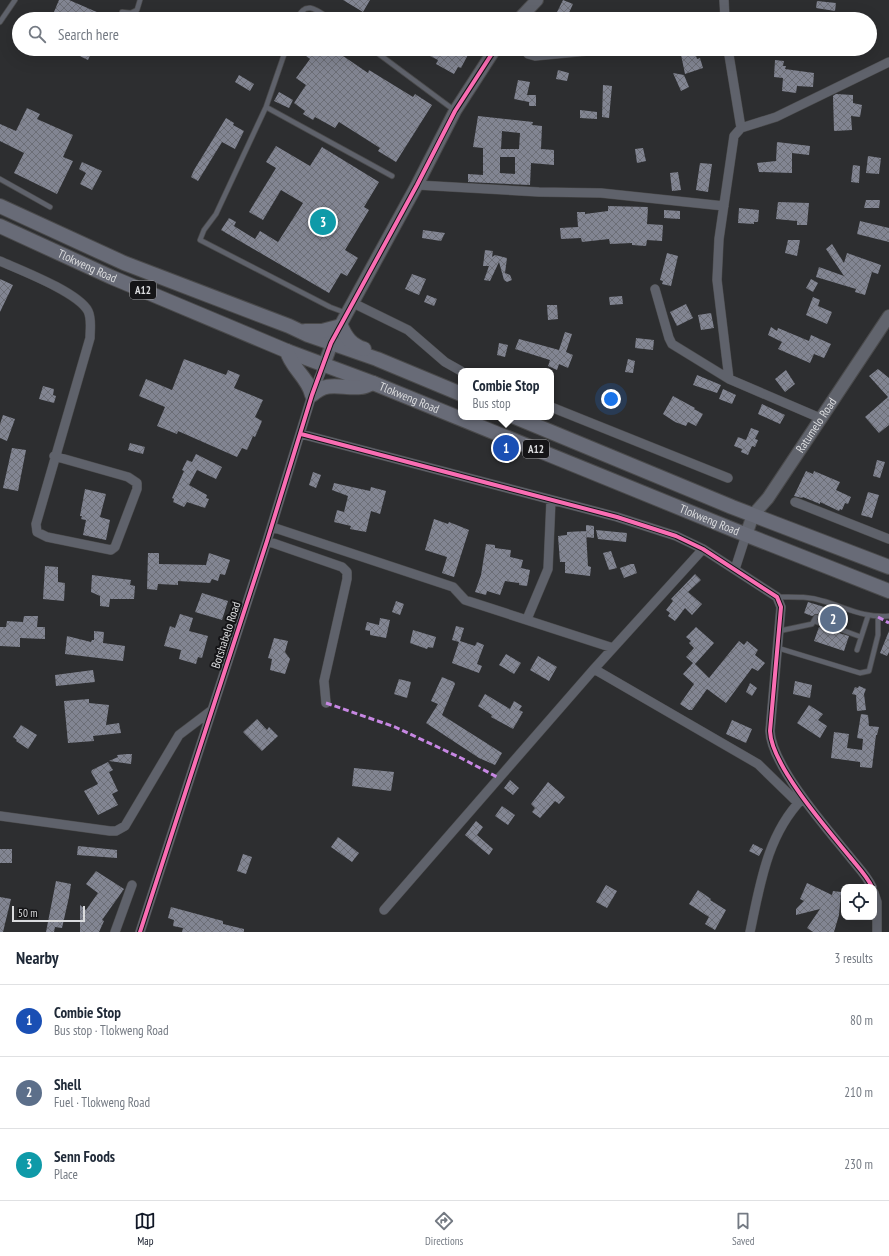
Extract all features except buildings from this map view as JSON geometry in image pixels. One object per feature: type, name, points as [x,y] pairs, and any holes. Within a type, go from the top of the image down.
[{"type":"main road","name":"Tlokweng Road","points":[[0,206],[124,263],[331,343],[377,359],[458,393]]},
{"type":"main road","name":"Tlokweng Road","points":[[0,226],[111,277],[287,351],[373,383],[458,418]]},
{"type":"main road","points":[[289,326],[308,332],[347,314]]},
{"type":"main road","points":[[347,314],[344,333],[354,346],[368,350],[377,359]]},
{"type":"main road","points":[[287,351],[289,360],[306,379],[312,395],[318,389],[325,386],[361,388],[373,383]]},
{"type":"main road","name":"Tlokweng Road","points":[[464,420],[746,535],[889,591]]},
{"type":"main road","name":"Tlokweng Road","points":[[522,420],[753,515],[889,568]]},
{"type":"street","points":[[526,12],[537,0]]},
{"type":"street","points":[[724,0],[725,12]]},
{"type":"street","name":"Botshabelo Road","points":[[140,932],[272,527],[312,395],[331,343],[417,185],[455,111],[490,56]]},
{"type":"street","points":[[729,56],[741,128]]},
{"type":"street","points":[[729,379],[717,280],[719,239],[734,136],[741,128],[776,117],[889,62]]},
{"type":"street","points":[[417,185],[539,192],[600,193],[724,206]]},
{"type":"street","points":[[0,260],[66,292],[88,310],[90,338],[54,456],[36,524],[37,532],[47,537],[111,550],[114,547],[137,489],[137,483],[128,477],[54,456]]},
{"type":"street","points":[[655,289],[672,344],[729,379],[820,418]]},
{"type":"street","points":[[347,314],[408,330],[446,362],[458,369]]},
{"type":"street","name":"Ratumelo Road","points":[[746,535],[753,515],[768,498],[889,316]]},
{"type":"street","points":[[554,408],[728,478]]},
{"type":"street","points":[[301,434],[618,517],[676,536],[703,549],[777,596],[781,607],[770,737],[777,756],[801,800],[870,884]]},
{"type":"street","points":[[527,619],[548,569],[551,500]]},
{"type":"street","points":[[795,502],[889,539]]},
{"type":"street","points":[[272,527],[453,586],[465,600],[613,648]]},
{"type":"street","points":[[735,569],[746,535]]},
{"type":"street","points":[[267,541],[342,567],[347,572],[348,579],[324,681],[326,703]]},
{"type":"street","points":[[384,910],[594,669],[703,549]]},
{"type":"street","points":[[594,669],[758,764],[801,800]]},
{"type":"street","points":[[0,816],[110,831],[120,830],[125,826],[179,735],[212,710]]},
{"type":"street","points":[[750,932],[762,870],[777,833],[801,800]]},
{"type":"street","points":[[115,932],[132,885]]},
{"type":"street","points":[[877,920],[877,932]]},
{"type":"lane","points":[[0,22],[15,0]]},
{"type":"lane","points":[[133,12],[137,10],[140,0]]},
{"type":"lane","points":[[299,12],[306,6],[313,7],[320,12]]},
{"type":"lane","points":[[284,56],[266,107],[216,214],[204,230],[200,240],[330,307],[347,314]]},
{"type":"lane","points":[[381,56],[455,111]]},
{"type":"lane","points":[[266,107],[392,176]]},
{"type":"lane","points":[[0,179],[50,207]]},
{"type":"lane","points":[[777,596],[806,597],[868,616],[889,616]]},
{"type":"lane","points":[[857,650],[868,616]]},
{"type":"lane","points":[[778,648],[860,673],[869,670],[878,635],[878,617]]},
{"type":"lane","points":[[779,631],[812,624],[815,619],[825,625]]},
{"type":"lane","points":[[842,630],[861,637]]},
{"type":"marked path","points":[[878,617],[889,623]]},
{"type":"marked path","points":[[326,703],[395,727],[461,758],[499,778]]},
{"type":"cycle path","points":[[140,932],[267,541],[312,395],[331,343],[417,185],[455,111],[490,56]]},
{"type":"cycle path","points":[[301,434],[617,517],[676,536],[703,549],[777,597],[781,607],[770,731],[773,745],[790,779],[802,797],[865,875],[870,884]]},
{"type":"place","name":"Senn Foods","points":[[323,222]]},
{"type":"place","name":"Combie Stop","points":[[506,448]]},
{"type":"place","name":"Shell","points":[[833,619]]}]
